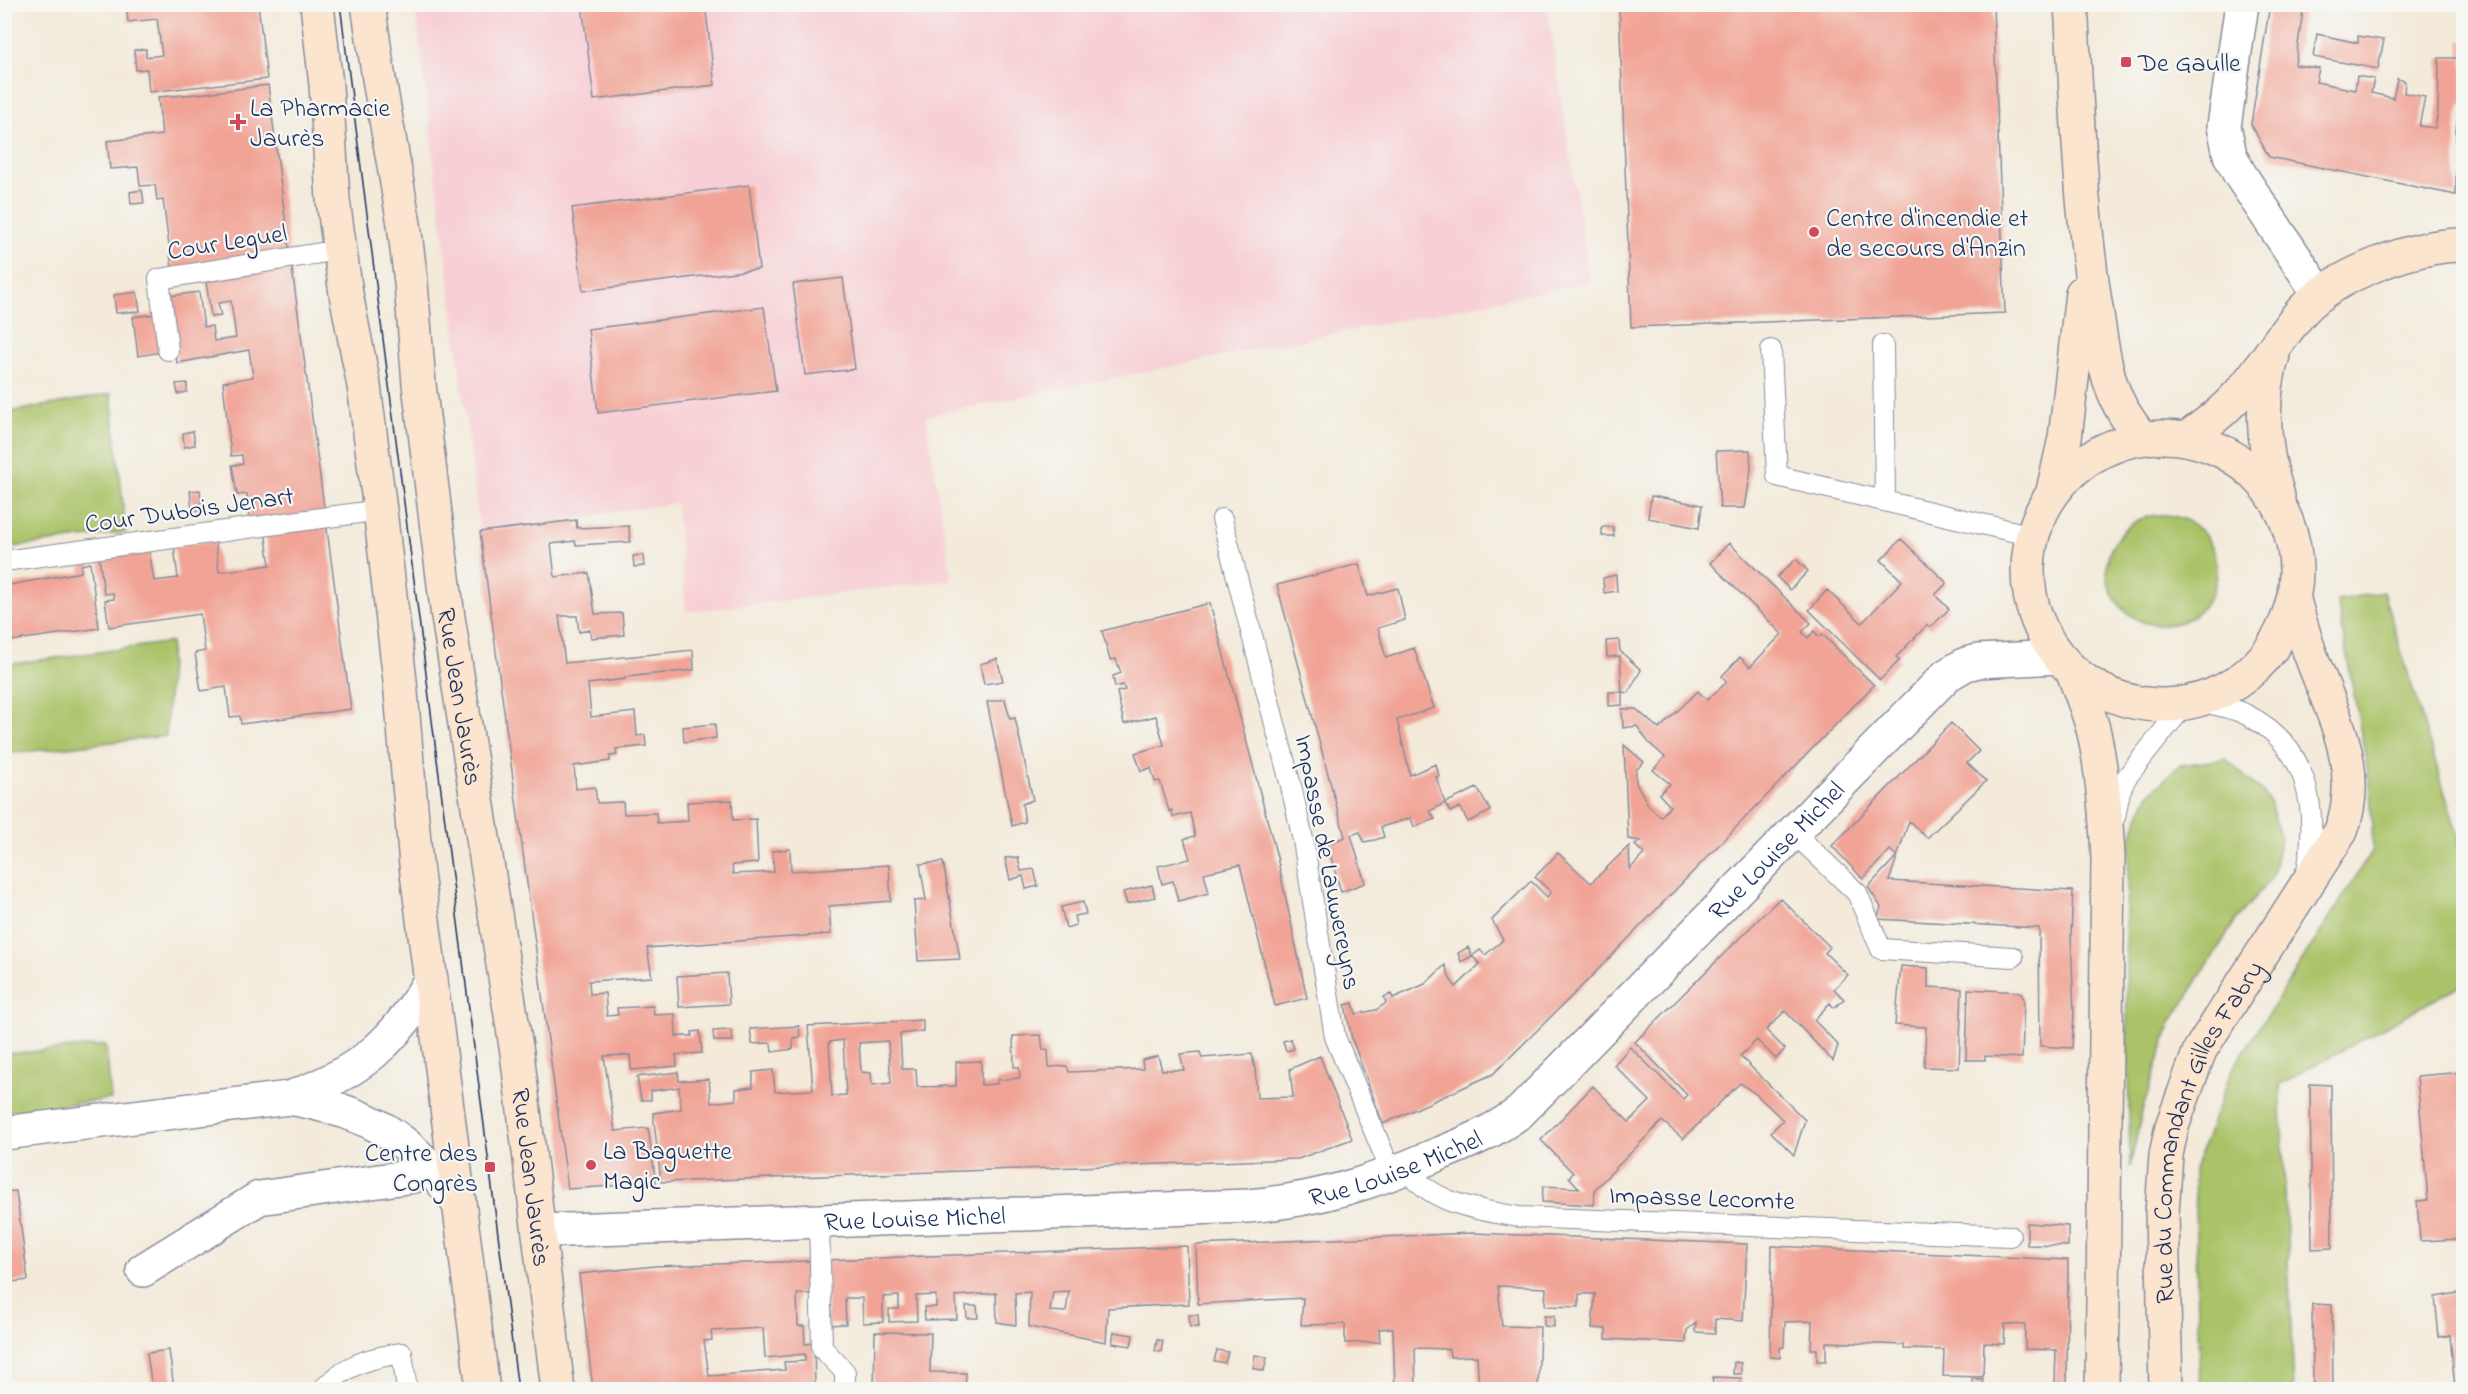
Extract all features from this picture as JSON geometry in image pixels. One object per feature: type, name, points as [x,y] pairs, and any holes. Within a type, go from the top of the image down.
[{"type":"street","points":[[317,4],[326,85],[330,176],[339,250],[364,386],[380,510],[400,681],[413,840],[483,1389]]},
{"type":"street","name":"Rue Jean Jaurès","points":[[368,4],[380,89],[404,224],[419,384],[448,616],[517,1053],[558,1389]]},
{"type":"street","points":[[2071,4],[2086,244],[2103,350],[2112,387],[2125,416],[2142,438]]},
{"type":"street","points":[[2242,4],[2224,126],[2225,139],[2239,173],[2320,295]]},
{"type":"street","points":[[2052,494],[2068,421],[2086,244]]},
{"type":"street","points":[[2186,439],[2220,414],[2239,394],[2304,309],[2320,295],[2355,275],[2399,256],[2422,249],[2463,245]]},
{"type":"street","points":[[2066,665],[2092,687],[2125,701],[2161,706],[2190,703],[2230,687],[2259,664],[2281,635],[2294,600],[2297,575],[2295,549],[2270,464],[2264,430],[2266,383],[2276,345]]},
{"type":"street","points":[[2102,1389],[2108,858],[2104,802],[2095,742],[2066,665],[2040,628],[2030,595],[2028,571],[2033,536],[2040,514],[2052,494],[2068,475],[2097,454],[2119,444],[2142,438],[2164,436],[2186,439],[2222,451],[2244,464],[2266,486],[2284,512]]},
{"type":"street","name":"Rue du Commandant Gilles Fabry","points":[[2166,1389],[2162,1213],[2166,1155],[2172,1126],[2200,1050],[2341,831],[2349,805],[2350,787],[2346,751],[2340,729],[2310,653],[2294,600]]},
{"type":"street","name":"Rue Louise Michel","points":[[538,1231],[1271,1204],[1311,1198],[1400,1171],[1483,1136],[1520,1112],[1947,675],[1966,664],[1978,661],[2066,665]]},
{"type":"street","points":[[4,1132],[289,1098],[329,1083],[358,1066],[386,1042],[420,1001],[431,979]]},
{"type":"street","points":[[289,1098],[336,1107],[381,1127],[423,1158],[437,1172],[459,1204]]},
{"type":"street","points":[[143,1270],[259,1198],[414,1176]]},
{"type":"lane","name":"Cour Leguel","points":[[168,350],[159,279],[339,250]]},
{"type":"lane","points":[[1883,345],[1885,501]]},
{"type":"lane","points":[[1771,350],[1777,476],[2033,536]]},
{"type":"lane","name":"Cour Dubois Jenart","points":[[4,561],[380,510]]},
{"type":"lane","name":"Impasse de Lauwereyns","points":[[1222,519],[1303,840],[1335,1037],[1400,1171]]},
{"type":"lane","points":[[2108,858],[2120,791],[2126,778],[2190,703]]},
{"type":"lane","name":"Rue du Commandant Gilles Fabry","points":[[2190,703],[2244,714],[2266,726],[2288,745],[2300,769],[2309,797],[2312,845],[2304,888]]},
{"type":"lane","points":[[1793,832],[1857,893],[1881,949],[2013,957]]},
{"type":"lane","name":"Impasse Lecomte","points":[[1400,1171],[1435,1194],[1471,1207],[1519,1217],[2010,1236]]},
{"type":"lane","points":[[819,1221],[822,1348],[845,1372],[845,1389]]},
{"type":"lane","points":[[322,1389],[353,1365],[370,1358],[402,1353],[407,1389]]},
{"type":"shaded area","points":[[415,5],[1547,5],[1590,282],[926,416],[952,580],[686,612],[676,503],[480,532]]},
{"type":"green space","points":[[111,394],[126,532],[5,548],[5,413]]},
{"type":"green space","points":[[2162,515],[2183,519],[2201,531],[2213,549],[2217,570],[2213,591],[2201,609],[2183,621],[2162,625],[2141,621],[2123,609],[2111,591],[2107,570],[2111,549],[2123,531],[2141,519]]},
{"type":"green space","points":[[2383,592],[2463,852],[2463,984],[2280,1084],[2294,1389],[2200,1389],[2194,1169],[2232,1070],[2373,850],[2370,784],[2337,600]]},
{"type":"green space","points":[[171,642],[166,736],[5,754],[5,665]]},
{"type":"green space","points":[[2226,759],[2269,799],[2281,839],[2272,877],[2236,920],[2171,1022],[2142,1111],[2130,1167],[2125,927],[2130,839],[2148,795],[2180,765]]},
{"type":"green space","points":[[106,1045],[111,1099],[5,1112],[5,1054]]},
{"type":"building","points":[[126,4],[258,4],[267,79],[149,92],[147,69],[136,70],[134,50],[146,49],[146,57],[162,55],[157,19],[128,22]]},
{"type":"building","points":[[582,4],[705,4],[715,85],[594,100]]},
{"type":"building","name":"Centre d'incendie et de secours d'Anzin","points":[[1619,4],[1993,4],[2005,313],[1631,327]]},
{"type":"building","points":[[2270,4],[2304,4],[2295,65],[2319,68],[2316,82],[2355,90],[2357,76],[2374,79],[2371,93],[2393,98],[2397,79],[2405,81],[2404,93],[2425,97],[2419,126],[2435,128],[2438,111],[2439,58],[2460,58],[2460,40],[2463,40],[2463,104],[2460,104],[2456,130],[2456,195],[2269,157],[2251,124]]},
{"type":"building","points":[[2317,34],[2358,43],[2358,36],[2384,40],[2378,69],[2313,57]]},
{"type":"building","points":[[268,85],[290,256],[173,276],[163,200],[157,201],[155,185],[140,186],[138,167],[110,169],[107,141],[162,135],[158,97]]},
{"type":"building","points":[[749,185],[759,269],[583,291],[572,208]]},
{"type":"building","points":[[142,190],[144,203],[131,204],[130,192]]},
{"type":"building","points":[[291,261],[325,514],[249,522],[247,494],[237,495],[232,465],[243,464],[242,455],[231,456],[223,382],[253,377],[249,350],[177,363],[169,296],[199,292],[204,327],[212,326],[214,341],[236,338],[231,301],[218,303],[221,316],[211,317],[205,274]]},
{"type":"building","points":[[843,278],[855,369],[805,375],[793,284]]},
{"type":"building","points":[[137,292],[140,311],[116,313],[114,295]]},
{"type":"building","points":[[764,307],[776,391],[598,413],[588,329]]},
{"type":"building","points":[[156,314],[162,352],[138,356],[133,317]]},
{"type":"building","points":[[187,383],[187,392],[178,394],[176,384]]},
{"type":"building","points":[[193,431],[195,445],[184,447],[183,433]]},
{"type":"building","points":[[1750,450],[1751,470],[1745,508],[1720,508],[1716,451]]},
{"type":"building","points":[[200,490],[202,509],[192,510],[190,491]]},
{"type":"building","points":[[1651,496],[1702,505],[1699,528],[1648,518]]},
{"type":"building","points":[[576,520],[577,528],[629,526],[630,542],[576,545],[575,541],[551,544],[555,577],[589,573],[595,614],[622,613],[624,635],[591,638],[590,630],[579,632],[577,616],[559,616],[565,663],[693,650],[694,670],[625,677],[625,679],[588,684],[591,717],[635,712],[637,736],[645,735],[646,746],[616,749],[617,755],[610,756],[610,761],[574,766],[576,789],[595,787],[597,803],[623,802],[624,814],[656,813],[657,823],[688,821],[687,802],[732,800],[733,820],[756,819],[758,863],[732,865],[733,874],[774,872],[772,851],[790,849],[791,871],[889,865],[891,901],[829,906],[831,934],[647,948],[652,977],[589,981],[590,994],[605,993],[607,1016],[618,1015],[617,1008],[653,1006],[654,1015],[675,1014],[676,1036],[692,1036],[692,1032],[700,1031],[702,1053],[676,1055],[677,1066],[631,1070],[630,1055],[604,1056],[615,1131],[648,1128],[656,1183],[568,1189],[480,532]]},
{"type":"building","points":[[326,522],[351,709],[241,724],[240,716],[230,717],[226,687],[201,691],[195,653],[205,651],[200,614],[109,627],[105,600],[114,599],[113,593],[104,594],[99,557],[149,549],[154,581],[178,578],[174,546],[215,540],[219,572],[270,565],[265,531]]},
{"type":"building","points":[[1602,527],[1613,527],[1614,536],[1602,536]]},
{"type":"building","points":[[1901,539],[1947,583],[1935,595],[1949,609],[1930,628],[1927,625],[1896,657],[1900,660],[1880,680],[1809,610],[1827,590],[1862,623],[1902,581],[1881,560]]},
{"type":"building","points":[[1729,543],[1811,623],[1802,632],[1808,638],[1814,631],[1819,637],[1822,634],[1874,685],[1589,979],[1493,1074],[1383,1124],[1352,1039],[1345,1005],[1353,1003],[1356,1014],[1376,1010],[1386,1003],[1384,997],[1391,994],[1393,998],[1425,984],[1445,965],[1456,987],[1480,964],[1472,956],[1480,950],[1485,955],[1503,940],[1492,920],[1531,881],[1547,897],[1551,892],[1535,877],[1558,853],[1591,883],[1629,846],[1630,869],[1644,854],[1635,845],[1641,841],[1628,839],[1624,745],[1644,762],[1636,770],[1636,783],[1649,806],[1661,817],[1670,806],[1659,794],[1670,784],[1653,770],[1665,757],[1649,743],[1637,726],[1623,728],[1622,709],[1636,709],[1659,729],[1698,691],[1707,700],[1727,682],[1722,676],[1740,657],[1750,667],[1782,634],[1710,563]]},
{"type":"building","points":[[643,555],[644,566],[634,567],[633,556]]},
{"type":"building","points":[[1796,559],[1808,571],[1790,590],[1777,577]]},
{"type":"building","points":[[90,563],[99,628],[4,642],[4,586],[81,572],[81,565]]},
{"type":"building","points":[[1359,564],[1368,596],[1398,588],[1405,620],[1378,628],[1386,658],[1414,648],[1434,708],[1397,720],[1410,775],[1436,764],[1439,776],[1436,777],[1445,803],[1430,811],[1435,819],[1414,827],[1411,818],[1381,827],[1384,837],[1375,840],[1364,842],[1360,832],[1351,835],[1365,883],[1341,892],[1327,844],[1345,837],[1277,585]]},
{"type":"building","points":[[1616,575],[1617,591],[1604,593],[1603,578]]},
{"type":"building","points":[[1210,603],[1277,857],[1307,998],[1275,1006],[1240,865],[1204,873],[1209,893],[1178,901],[1173,881],[1162,884],[1158,866],[1190,859],[1184,839],[1195,836],[1190,813],[1173,817],[1160,781],[1155,782],[1151,768],[1141,771],[1135,753],[1164,745],[1156,716],[1124,724],[1117,692],[1125,690],[1123,685],[1115,687],[1113,676],[1121,673],[1116,659],[1110,660],[1102,631]]},
{"type":"building","points":[[1619,640],[1620,651],[1641,670],[1628,693],[1622,692],[1620,656],[1607,657],[1606,641]]},
{"type":"building","points":[[997,659],[1003,681],[984,684],[980,664]]},
{"type":"building","points":[[1609,692],[1622,692],[1622,705],[1609,706]]},
{"type":"building","points":[[1005,699],[1010,719],[1015,718],[1033,800],[1022,804],[1025,822],[1012,826],[987,702]]},
{"type":"building","points":[[1951,723],[1979,751],[1967,763],[1986,781],[1927,838],[1909,821],[1889,881],[2073,891],[2072,1048],[2040,1046],[2039,928],[1877,919],[1881,907],[1868,887],[1897,856],[1890,850],[1863,879],[1832,846]]},
{"type":"building","points":[[715,724],[716,738],[684,742],[683,727]]},
{"type":"building","points":[[1477,788],[1491,811],[1468,822],[1460,807],[1450,812],[1445,803]]},
{"type":"building","points":[[1018,857],[1021,871],[1034,869],[1038,886],[1026,889],[1023,876],[1010,880],[1005,858]]},
{"type":"building","points":[[943,862],[960,959],[918,961],[914,901],[926,900],[920,864]]},
{"type":"building","points":[[1152,885],[1155,897],[1127,904],[1123,892]]},
{"type":"building","points":[[1780,898],[1830,947],[1825,953],[1848,975],[1834,989],[1844,999],[1834,1008],[1830,1003],[1814,1020],[1838,1045],[1833,1061],[1785,1011],[1766,1030],[1785,1049],[1776,1059],[1757,1040],[1740,1056],[1805,1120],[1794,1155],[1771,1132],[1783,1120],[1757,1095],[1740,1083],[1683,1139],[1662,1121],[1595,1189],[1594,1205],[1542,1202],[1543,1186],[1579,1188],[1569,1177],[1573,1173],[1541,1140],[1593,1086],[1629,1122],[1650,1101],[1614,1065],[1630,1047],[1683,1099],[1687,1095],[1635,1042]]},
{"type":"building","points":[[1083,902],[1086,914],[1074,916],[1076,925],[1066,928],[1061,907]]},
{"type":"building","points":[[1468,947],[1472,956],[1461,962],[1458,953]]},
{"type":"building","points":[[1901,966],[1928,968],[1928,987],[1962,989],[1959,1068],[1924,1067],[1926,1027],[1895,1025]]},
{"type":"building","points":[[727,973],[729,1004],[679,1007],[677,976]]},
{"type":"building","points":[[1968,989],[2020,992],[2024,999],[2022,1058],[1985,1056],[1985,1060],[1966,1060]]},
{"type":"building","points":[[923,1020],[923,1031],[900,1034],[902,1069],[916,1069],[917,1087],[956,1086],[956,1062],[981,1061],[981,1085],[997,1084],[997,1080],[1020,1078],[1019,1067],[1014,1067],[1013,1036],[1041,1035],[1043,1050],[1048,1050],[1049,1067],[1067,1066],[1069,1072],[1143,1069],[1142,1060],[1158,1056],[1162,1070],[1184,1070],[1180,1054],[1200,1052],[1202,1058],[1252,1054],[1257,1098],[1293,1097],[1290,1069],[1320,1056],[1352,1139],[1298,1159],[661,1182],[653,1113],[681,1109],[679,1087],[651,1091],[651,1100],[641,1100],[637,1077],[678,1072],[679,1081],[709,1079],[711,1103],[736,1100],[736,1089],[753,1087],[753,1072],[773,1070],[775,1092],[813,1090],[808,1026]],"holes":[[[843,1040],[846,1095],[832,1096],[829,1042]],[[888,1041],[891,1083],[872,1085],[871,1073],[861,1072],[859,1043]]]},
{"type":"building","points":[[799,1026],[800,1037],[793,1038],[793,1049],[772,1052],[771,1043],[752,1044],[750,1029]]},
{"type":"building","points":[[731,1030],[733,1041],[714,1041],[713,1031]]},
{"type":"building","points":[[1291,1039],[1294,1049],[1286,1051],[1283,1041]]},
{"type":"building","points":[[2463,1072],[2463,1239],[2420,1241],[2417,1201],[2428,1200],[2417,1076]]},
{"type":"building","points":[[2310,1084],[2331,1085],[2332,1248],[2312,1249]]},
{"type":"building","points":[[16,1191],[28,1280],[4,1283],[4,1192]]},
{"type":"building","points":[[2027,1223],[2068,1226],[2068,1246],[2027,1245]]},
{"type":"building","points":[[1473,1233],[1747,1244],[1743,1321],[1715,1319],[1715,1333],[1695,1332],[1696,1323],[1687,1330],[1686,1343],[1606,1339],[1606,1329],[1592,1328],[1595,1294],[1579,1294],[1579,1307],[1545,1306],[1546,1288],[1498,1286],[1502,1326],[1540,1327],[1538,1389],[1479,1389],[1477,1356],[1450,1357],[1449,1349],[1415,1348],[1416,1389],[1395,1389],[1393,1328],[1379,1329],[1380,1342],[1345,1343],[1345,1324],[1301,1325],[1303,1298],[1198,1304],[1196,1245]]},
{"type":"building","points":[[1187,1246],[1189,1304],[1108,1308],[1106,1342],[1029,1327],[1030,1292],[1015,1293],[1016,1325],[997,1322],[996,1293],[956,1296],[957,1319],[925,1320],[924,1307],[936,1307],[936,1295],[916,1296],[917,1321],[889,1322],[889,1309],[899,1309],[899,1296],[883,1297],[883,1322],[863,1323],[862,1298],[845,1298],[846,1324],[827,1325],[826,1260]],"holes":[[[1069,1291],[1066,1312],[1050,1311],[1053,1292]]]},
{"type":"building","points":[[1772,1246],[2068,1260],[2067,1383],[2055,1383],[2056,1350],[2025,1349],[2025,1325],[2005,1324],[2004,1344],[1984,1343],[1983,1377],[1943,1376],[1944,1350],[1904,1349],[1904,1345],[1826,1342],[1826,1361],[1817,1361],[1817,1349],[1811,1349],[1812,1321],[1785,1322],[1784,1347],[1780,1348],[1780,1358],[1770,1357]]},
{"type":"building","points":[[810,1261],[812,1294],[797,1294],[798,1326],[804,1326],[805,1344],[814,1343],[815,1389],[593,1389],[579,1274],[655,1266]],"holes":[[[763,1328],[765,1358],[805,1354],[805,1361],[784,1362],[785,1370],[709,1376],[704,1341],[712,1340],[711,1331]]]},
{"type":"building","points":[[2463,1292],[2463,1389],[2455,1389],[2450,1335],[2439,1337],[2435,1297]]},
{"type":"building","points":[[2312,1304],[2332,1305],[2333,1389],[2313,1389]]},
{"type":"building","points":[[966,1306],[977,1306],[978,1318],[967,1318]]},
{"type":"building","points":[[1189,1315],[1198,1315],[1199,1327],[1190,1327]]},
{"type":"building","points":[[1544,1316],[1554,1316],[1554,1327],[1544,1326]]},
{"type":"building","points":[[875,1332],[931,1333],[930,1372],[966,1373],[965,1389],[874,1389]]},
{"type":"building","points":[[1114,1332],[1133,1335],[1131,1346],[1112,1343]]},
{"type":"building","points":[[1157,1340],[1163,1341],[1161,1352],[1155,1351]]},
{"type":"building","points":[[169,1350],[174,1389],[152,1389],[147,1353]]},
{"type":"building","points":[[1217,1350],[1228,1352],[1225,1363],[1214,1361]]},
{"type":"building","points":[[1255,1355],[1267,1357],[1264,1371],[1253,1368]]},
{"type":"building","points":[[1734,1362],[1741,1363],[1741,1374],[1733,1374]]},
{"type":"building","points":[[1713,1377],[1741,1378],[1740,1389],[1712,1389]]},
{"type":"building","points":[[1972,1379],[1983,1379],[1982,1389],[1972,1389]]},
{"type":"tram line","points":[[340,4],[518,1390]]},
{"type":"place","name":"De Gaulle","points":[[2126,62]]},
{"type":"place","name":"La Pharmacie Jaurès","points":[[238,122]]},
{"type":"place","name":"Centre d'incendie et de secours d'Anzin","points":[[1814,232]]},
{"type":"place","name":"La Baguette Magic","points":[[591,1165]]},
{"type":"place","name":"Centre des Congrès","points":[[490,1167]]}]
